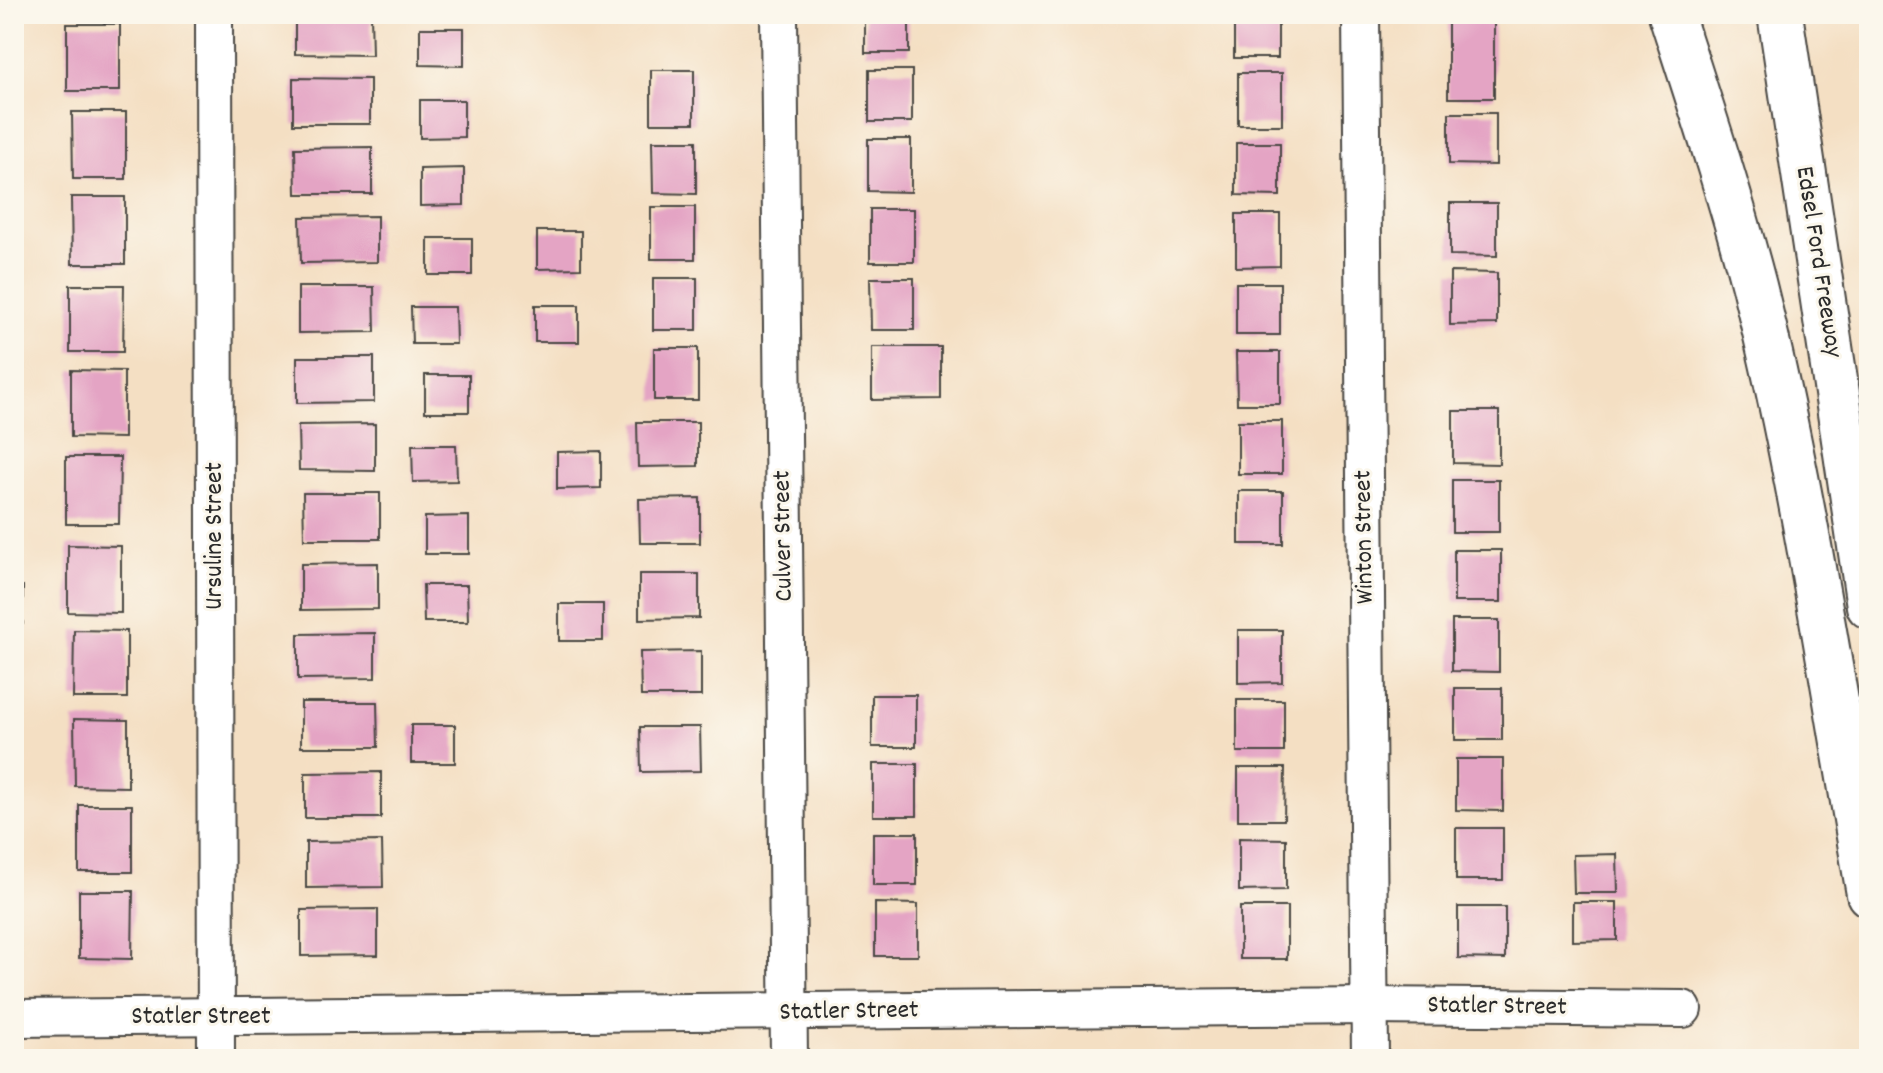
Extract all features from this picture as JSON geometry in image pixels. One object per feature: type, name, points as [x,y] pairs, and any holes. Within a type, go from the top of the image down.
[{"type":"highway","points":[[1671,14],[1730,198],[1774,375],[1795,476],[1869,894]]},
{"type":"highway","name":"Edsel Ford Freeway","points":[[1780,14],[1869,606]]},
{"type":"street","name":"Ursuline Street","points":[[214,14],[216,1059]]},
{"type":"street","name":"Culver Street","points":[[779,14],[789,1059]]},
{"type":"street","name":"Winton Street","points":[[1361,14],[1370,1059]]},
{"type":"street","name":"Statler Street","points":[[14,1018],[1370,1006],[1683,1009]]},
{"type":"building","points":[[295,14],[371,14],[372,55],[295,54]]},
{"type":"building","points":[[865,14],[909,14],[909,53],[865,53]]},
{"type":"building","points":[[1234,14],[1278,14],[1278,58],[1234,58]]},
{"type":"building","points":[[1448,20],[1494,20],[1494,98],[1448,98]]},
{"type":"building","points":[[67,24],[120,24],[120,91],[67,91]]},
{"type":"building","points":[[420,28],[464,28],[464,66],[420,65]]},
{"type":"building","points":[[651,70],[694,70],[694,123],[651,123]]},
{"type":"building","points":[[869,70],[912,70],[912,122],[869,122]]},
{"type":"building","points":[[1238,73],[1282,73],[1282,125],[1238,125]]},
{"type":"building","points":[[293,78],[370,79],[370,124],[293,124]]},
{"type":"building","points":[[420,100],[464,100],[464,137],[420,138]]},
{"type":"building","points":[[72,112],[126,112],[126,179],[73,179]]},
{"type":"building","points":[[1449,113],[1496,113],[1496,165],[1449,164]]},
{"type":"building","points":[[868,139],[911,139],[911,192],[868,191]]},
{"type":"building","points":[[652,141],[696,141],[696,194],[653,193]]},
{"type":"building","points":[[1236,143],[1280,143],[1280,196],[1236,195]]},
{"type":"building","points":[[372,147],[372,194],[296,194],[295,148]]},
{"type":"building","points":[[464,168],[464,205],[420,206],[420,169]]},
{"type":"building","points":[[71,197],[125,197],[125,264],[72,264]]},
{"type":"building","points":[[1450,203],[1497,203],[1497,256],[1450,255]]},
{"type":"building","points":[[651,207],[695,207],[695,259],[651,259]]},
{"type":"building","points":[[870,209],[914,209],[914,262],[870,262]]},
{"type":"building","points":[[1236,214],[1280,214],[1280,266],[1236,267]]},
{"type":"building","points":[[377,216],[377,262],[301,263],[300,217]]},
{"type":"building","points":[[537,231],[581,231],[581,268],[537,269]]},
{"type":"building","points":[[428,238],[472,238],[472,275],[428,275]]},
{"type":"building","points":[[1450,272],[1497,273],[1497,324],[1450,325]]},
{"type":"building","points":[[653,278],[697,278],[697,330],[653,330]]},
{"type":"building","points":[[870,278],[914,278],[914,330],[871,330]]},
{"type":"building","points":[[1236,283],[1280,283],[1280,335],[1236,335]]},
{"type":"building","points":[[70,285],[124,285],[123,352],[70,352]]},
{"type":"building","points":[[298,287],[374,287],[375,332],[298,333]]},
{"type":"building","points":[[535,305],[579,305],[579,342],[535,342]]},
{"type":"building","points":[[411,307],[455,307],[456,344],[412,344]]},
{"type":"building","points":[[872,347],[941,347],[941,399],[872,400]]},
{"type":"building","points":[[654,348],[698,348],[698,400],[654,400]]},
{"type":"building","points":[[1236,352],[1280,352],[1280,404],[1237,404]]},
{"type":"building","points":[[297,357],[374,357],[374,402],[297,403]]},
{"type":"building","points":[[71,370],[124,371],[124,438],[71,437]]},
{"type":"building","points":[[425,375],[469,375],[469,412],[425,412]]},
{"type":"building","points":[[1453,411],[1499,411],[1499,464],[1453,463]]},
{"type":"building","points":[[14,413],[21,413],[21,450],[14,450]]},
{"type":"building","points":[[1238,421],[1282,421],[1282,474],[1238,474]]},
{"type":"building","points":[[637,422],[698,422],[698,466],[638,467]]},
{"type":"building","points":[[375,424],[375,471],[299,470],[298,425]]},
{"type":"building","points":[[412,445],[456,445],[457,481],[413,482]]},
{"type":"building","points":[[601,451],[601,488],[557,489],[557,452]]},
{"type":"building","points":[[66,457],[120,457],[119,524],[66,524]]},
{"type":"building","points":[[1452,480],[1499,480],[1499,532],[1452,532]]},
{"type":"building","points":[[1239,491],[1283,491],[1283,544],[1239,544]]},
{"type":"building","points":[[303,493],[380,493],[380,539],[304,539]]},
{"type":"building","points":[[700,498],[700,543],[640,543],[639,499]]},
{"type":"building","points":[[469,516],[469,554],[425,554],[425,517]]},
{"type":"building","points":[[68,545],[121,546],[121,613],[68,612]]},
{"type":"building","points":[[1454,550],[1501,550],[1501,602],[1454,602]]},
{"type":"building","points":[[378,563],[378,609],[301,610],[301,564]]},
{"type":"building","points":[[639,574],[699,574],[699,618],[639,619]]},
{"type":"building","points":[[423,585],[467,585],[468,622],[424,622]]},
{"type":"building","points":[[14,586],[23,586],[23,624],[14,624]]},
{"type":"building","points":[[559,604],[603,604],[603,641],[559,641]]},
{"type":"building","points":[[1452,620],[1499,620],[1499,672],[1452,671]]},
{"type":"building","points":[[74,630],[127,631],[127,698],[73,698]]},
{"type":"building","points":[[1238,630],[1282,630],[1282,682],[1238,683]]},
{"type":"building","points":[[375,633],[375,678],[298,679],[298,634]]},
{"type":"building","points":[[701,651],[701,696],[641,696],[640,652]]},
{"type":"building","points":[[14,673],[19,673],[19,710],[14,710]]},
{"type":"building","points":[[1455,688],[1502,688],[1502,740],[1455,740]]},
{"type":"building","points":[[872,695],[916,695],[916,747],[872,747]]},
{"type":"building","points":[[1237,700],[1284,700],[1284,752],[1237,752]]},
{"type":"building","points":[[301,702],[377,702],[378,747],[301,747]]},
{"type":"building","points":[[74,719],[128,720],[128,787],[75,786]]},
{"type":"building","points":[[411,725],[455,725],[455,763],[411,763]]},
{"type":"building","points":[[640,727],[700,727],[701,771],[641,772]]},
{"type":"building","points":[[1456,759],[1503,759],[1503,811],[1456,810]]},
{"type":"building","points":[[873,764],[917,764],[917,816],[873,816]]},
{"type":"building","points":[[1238,768],[1285,768],[1284,820],[1238,820]]},
{"type":"building","points":[[381,772],[381,818],[305,818],[305,773]]},
{"type":"building","points":[[79,805],[132,805],[132,872],[79,872]]},
{"type":"building","points":[[1456,828],[1503,828],[1503,880],[1456,880]]},
{"type":"building","points":[[873,833],[917,833],[917,885],[873,885]]},
{"type":"building","points":[[1239,838],[1286,839],[1286,890],[1239,891]]},
{"type":"building","points":[[382,841],[383,887],[306,888],[306,842]]},
{"type":"building","points":[[1617,854],[1618,893],[1574,893],[1573,855]]},
{"type":"building","points":[[79,891],[133,891],[132,959],[79,958]]},
{"type":"building","points":[[1573,902],[1617,902],[1617,940],[1573,941]]},
{"type":"building","points":[[875,903],[918,904],[918,956],[875,956]]},
{"type":"building","points":[[1240,907],[1287,907],[1287,959],[1240,959]]},
{"type":"building","points":[[1458,907],[1505,907],[1505,959],[1458,958]]},
{"type":"building","points":[[378,909],[378,955],[301,956],[301,910]]},
{"type":"building","points":[[1505,1054],[1505,1059],[1456,1059],[1456,1055]]}]
